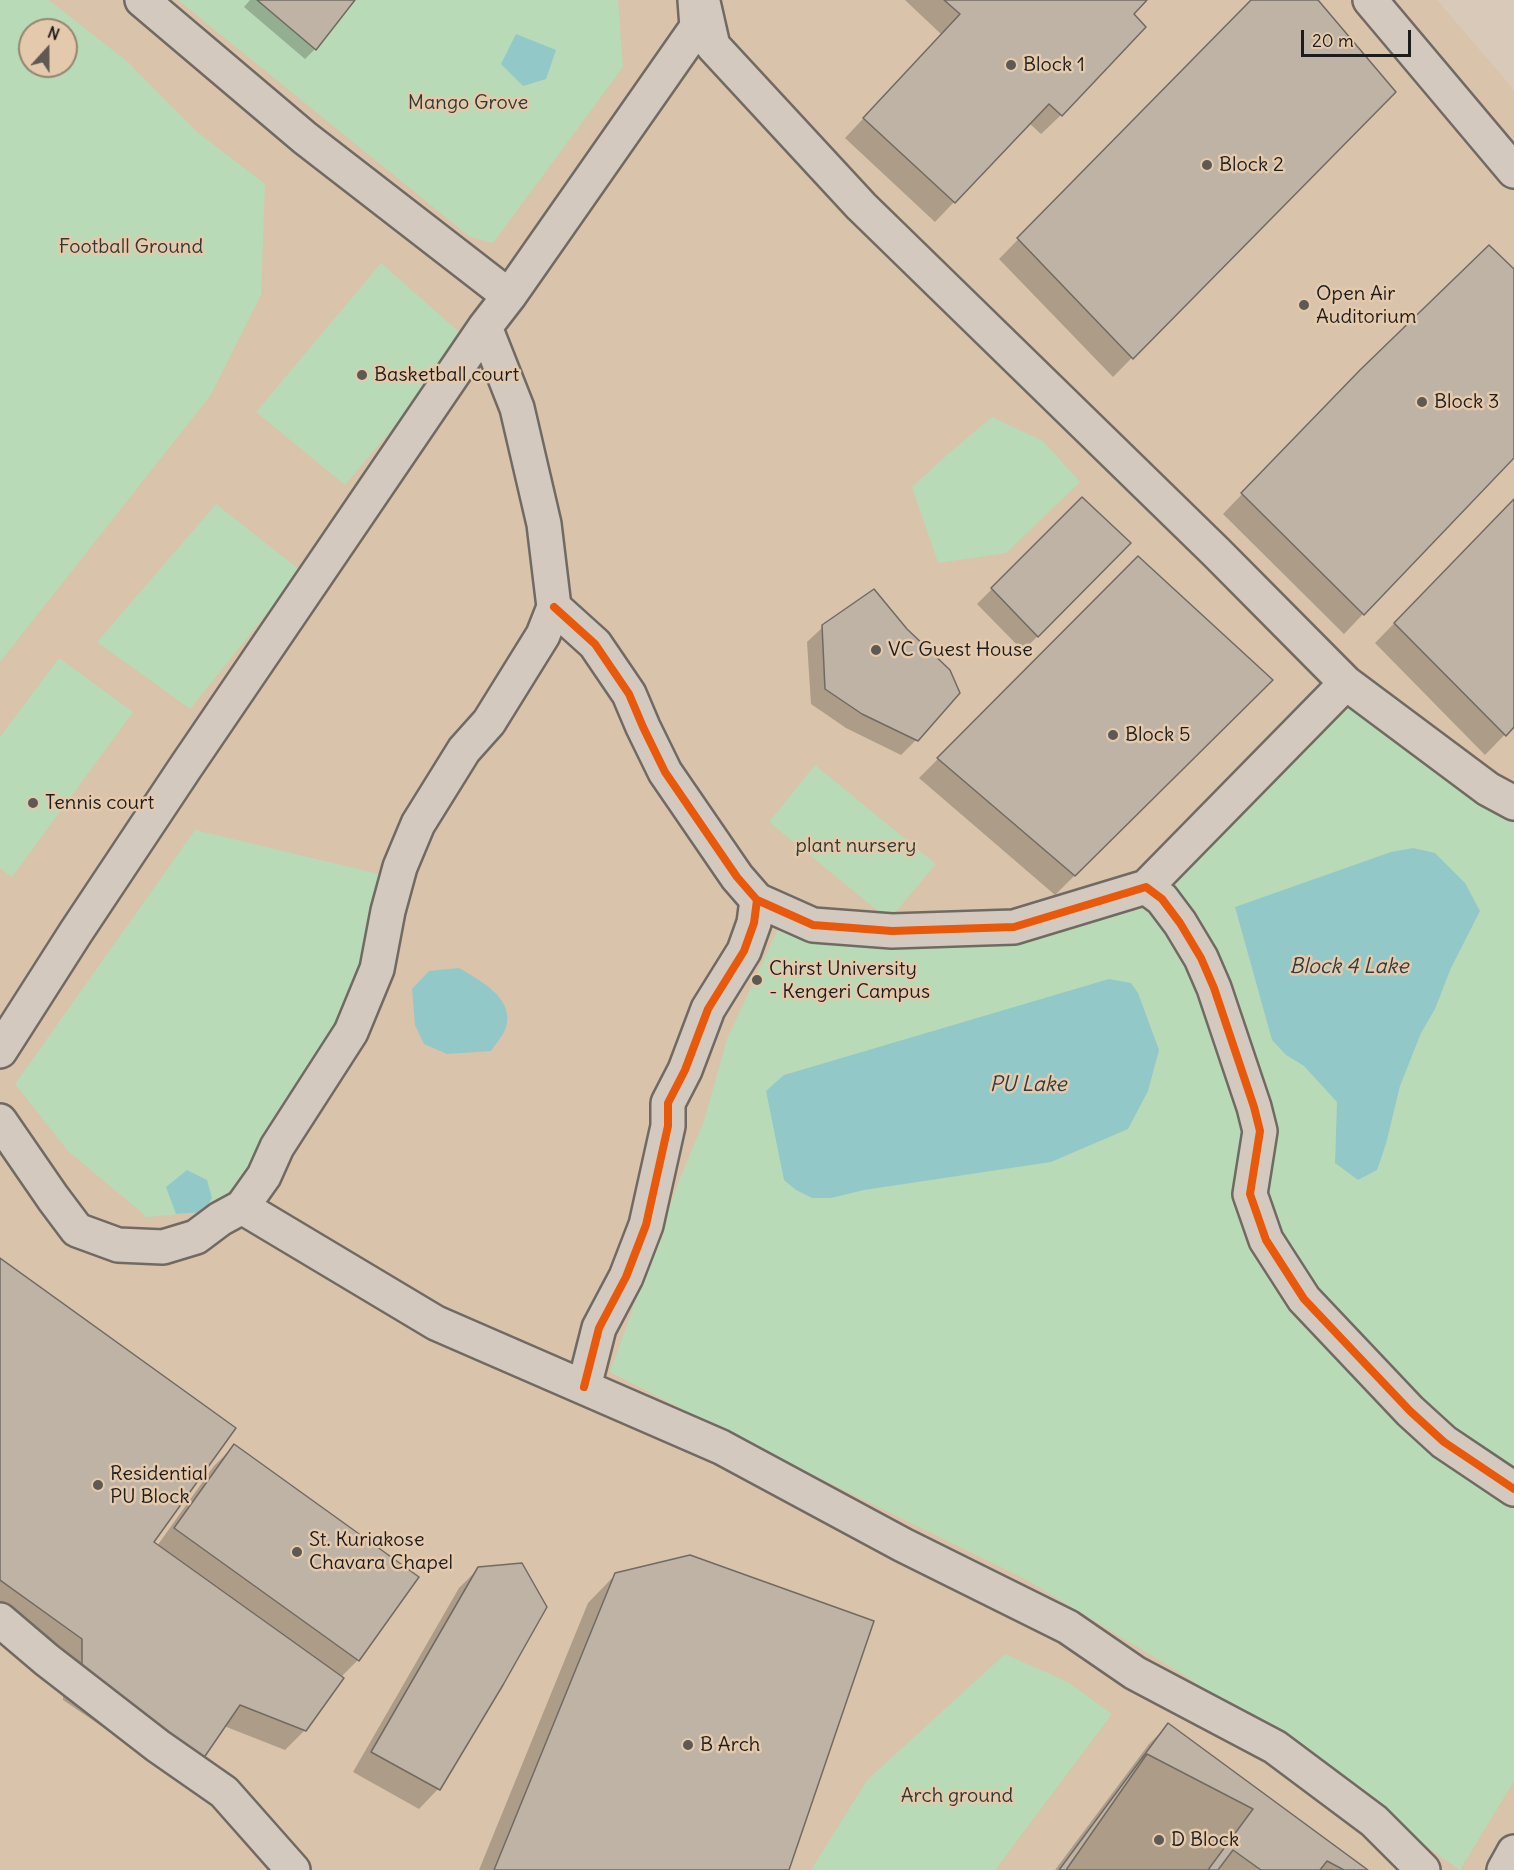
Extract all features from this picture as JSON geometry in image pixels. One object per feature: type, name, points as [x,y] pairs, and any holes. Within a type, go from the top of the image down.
[{"type":"street","points":[[142,0],[305,138],[509,296]]},
{"type":"street","points":[[0,1051],[178,778],[485,327],[698,27],[695,0]]},
{"type":"street","points":[[703,0],[713,46],[861,206],[1216,552],[1346,683],[1488,789],[1514,803]]},
{"type":"street","points":[[1370,0],[1514,171]]},
{"type":"street","points":[[0,1121],[52,1198],[77,1230],[118,1245],[163,1246],[196,1237],[220,1219],[242,1207],[264,1176],[277,1147],[351,1032],[377,969],[388,911],[400,867],[418,824],[464,750],[495,713],[543,635],[554,607],[544,525],[517,408],[485,327]]},
{"type":"street","points":[[554,607],[595,644],[629,693],[665,772],[736,878],[757,900],[813,925],[892,931],[1014,927],[1146,887],[1346,683]]},
{"type":"street","points":[[1146,887],[1162,899],[1180,923],[1201,958],[1214,988],[1260,1131],[1250,1194],[1266,1240],[1304,1299],[1410,1411],[1444,1442],[1514,1489]]},
{"type":"street","points":[[584,1387],[599,1328],[626,1277],[646,1225],[668,1126],[668,1103],[685,1070],[708,1009],[744,951],[754,923],[757,900]]},
{"type":"street","points":[[242,1207],[436,1323],[720,1448],[903,1545],[1068,1627],[1135,1673],[1275,1747],[1374,1821],[1423,1870]]},
{"type":"street","points":[[0,1620],[46,1660],[158,1746],[224,1792],[293,1870]]},
{"type":"street","points":[[1504,1870],[1514,1852]]},
{"type":"shaded area","name":"Chirst University - Kengeri Campus","points":[[0,0],[1437,0],[1514,90],[1514,1870],[0,1870]]},
{"type":"green space","name":"Football Ground","points":[[0,0],[49,0],[72,18],[18,18],[18,78],[78,78],[78,23],[129,63],[197,132],[265,184],[261,295],[210,396],[0,662]]},
{"type":"green space","name":"Mango Grove","points":[[178,0],[618,0],[623,67],[493,243],[470,237]]},
{"type":"green space","name":"Basketball court","points":[[381,263],[467,339],[345,485],[256,412]]},
{"type":"green space","points":[[992,417],[1043,441],[1080,482],[1006,553],[938,563],[912,487]]},
{"type":"green space","points":[[216,504],[301,571],[190,709],[97,642]]},
{"type":"green space","name":"Tennis court","points":[[59,658],[133,712],[12,877],[0,868],[0,737]]},
{"type":"green space","points":[[1347,693],[1514,817],[1514,1781],[1460,1870],[1187,1677],[1025,1579],[738,1438],[610,1372],[680,1178],[704,1121],[727,1039],[778,929],[1001,940],[1168,875]]},
{"type":"green space","name":"plant nursery","points":[[815,765],[936,864],[889,920],[769,822]]},
{"type":"green space","points":[[195,830],[383,875],[353,998],[239,1183],[204,1212],[147,1217],[68,1151],[15,1084]]},
{"type":"green space","name":"Arch ground","points":[[1005,1654],[1068,1682],[1112,1714],[995,1870],[811,1870],[867,1780]]},
{"type":"water","points":[[516,34],[556,50],[546,79],[523,86],[501,64]]},
{"type":"water","name":"Block 4 Lake","points":[[1413,848],[1435,853],[1465,883],[1480,911],[1451,968],[1435,1009],[1421,1033],[1400,1086],[1386,1144],[1377,1170],[1358,1180],[1335,1163],[1337,1102],[1304,1066],[1286,1055],[1272,1040],[1235,907],[1391,852]]},
{"type":"water","points":[[459,968],[485,984],[505,1007],[506,1027],[491,1051],[447,1054],[424,1044],[415,1025],[412,989],[429,971]]},
{"type":"water","name":"PU Lake","points":[[1109,979],[1131,983],[1138,993],[1159,1050],[1148,1091],[1128,1129],[1051,1162],[864,1190],[831,1198],[812,1198],[796,1190],[784,1180],[766,1091],[784,1075]]},
{"type":"water","points":[[187,1170],[207,1180],[212,1198],[204,1212],[176,1214],[166,1187]]},
{"type":"building","points":[[257,0],[355,0],[316,50]]},
{"type":"building","name":"Block 1","points":[[944,0],[1147,0],[1134,14],[1146,27],[1062,116],[1049,104],[955,203],[863,118],[960,14]]},
{"type":"building","name":"Block 2","points":[[1251,0],[1318,0],[1396,92],[1133,359],[1017,238]]},
{"type":"building","name":"Block 3","points":[[1489,245],[1514,269],[1514,458],[1364,615],[1241,493],[1360,370]]},
{"type":"building","points":[[1082,497],[1131,543],[1038,637],[991,588]]},
{"type":"building","points":[[1514,499],[1514,727],[1506,736],[1394,623]]},
{"type":"building","name":"Block 5","points":[[1138,556],[1273,680],[1075,876],[937,758]]},
{"type":"building","name":"VC Guest House","points":[[874,589],[907,629],[950,670],[960,693],[918,741],[862,714],[825,689],[822,625]]},
{"type":"building","name":"Residential PU Block","points":[[0,1258],[236,1428],[154,1542],[344,1678],[306,1731],[240,1705],[201,1762],[82,1680],[82,1639],[0,1580]]},
{"type":"building","name":"St. Kuriakose Chavara Chapel","points":[[234,1444],[419,1577],[359,1661],[174,1528]]},
{"type":"building","name":"B Arch","points":[[690,1555],[874,1621],[789,1870],[494,1870],[615,1573]]},
{"type":"building","points":[[522,1563],[547,1607],[440,1790],[371,1752],[478,1567]]},
{"type":"building","points":[[1168,1723],[1368,1870],[1261,1870],[1233,1850],[1218,1870],[1059,1870]]},
{"type":"building","name":"D Block","points":[[1147,1754],[1253,1809],[1208,1870],[1066,1870]]},
{"type":"building","points":[[1327,1861],[1344,1870],[1320,1870]]},
{"type":"cycle path","points":[[554,607],[595,644],[629,694],[665,772],[737,877],[757,900],[754,923],[744,951],[708,1009],[685,1070],[668,1103],[668,1126],[646,1225],[626,1277],[599,1328],[584,1387]]},
{"type":"cycle path","points":[[757,900],[813,925],[892,931],[1014,927],[1146,887],[1162,899],[1201,958],[1214,988],[1254,1107],[1260,1131],[1250,1194],[1266,1240],[1304,1299],[1410,1411],[1444,1442],[1514,1489]]},
{"type":"place","name":"Block 1","points":[[1011,65]]},
{"type":"place","name":"Block 2","points":[[1207,165]]},
{"type":"place","name":"Open Air Auditorium","points":[[1304,305]]},
{"type":"place","name":"Basketball court","points":[[362,375]]},
{"type":"place","name":"Block 3","points":[[1422,402]]},
{"type":"place","name":"VC Guest House","points":[[876,650]]},
{"type":"place","name":"Block 5","points":[[1113,735]]},
{"type":"place","name":"Tennis court","points":[[33,803]]},
{"type":"place","name":"Chirst University - Kengeri Campus","points":[[757,980]]},
{"type":"place","name":"Residential PU Block","points":[[98,1485]]},
{"type":"place","name":"St. Kuriakose Chavara Chapel","points":[[297,1552]]},
{"type":"place","name":"B Arch","points":[[688,1745]]},
{"type":"place","name":"D Block","points":[[1159,1840]]}]
